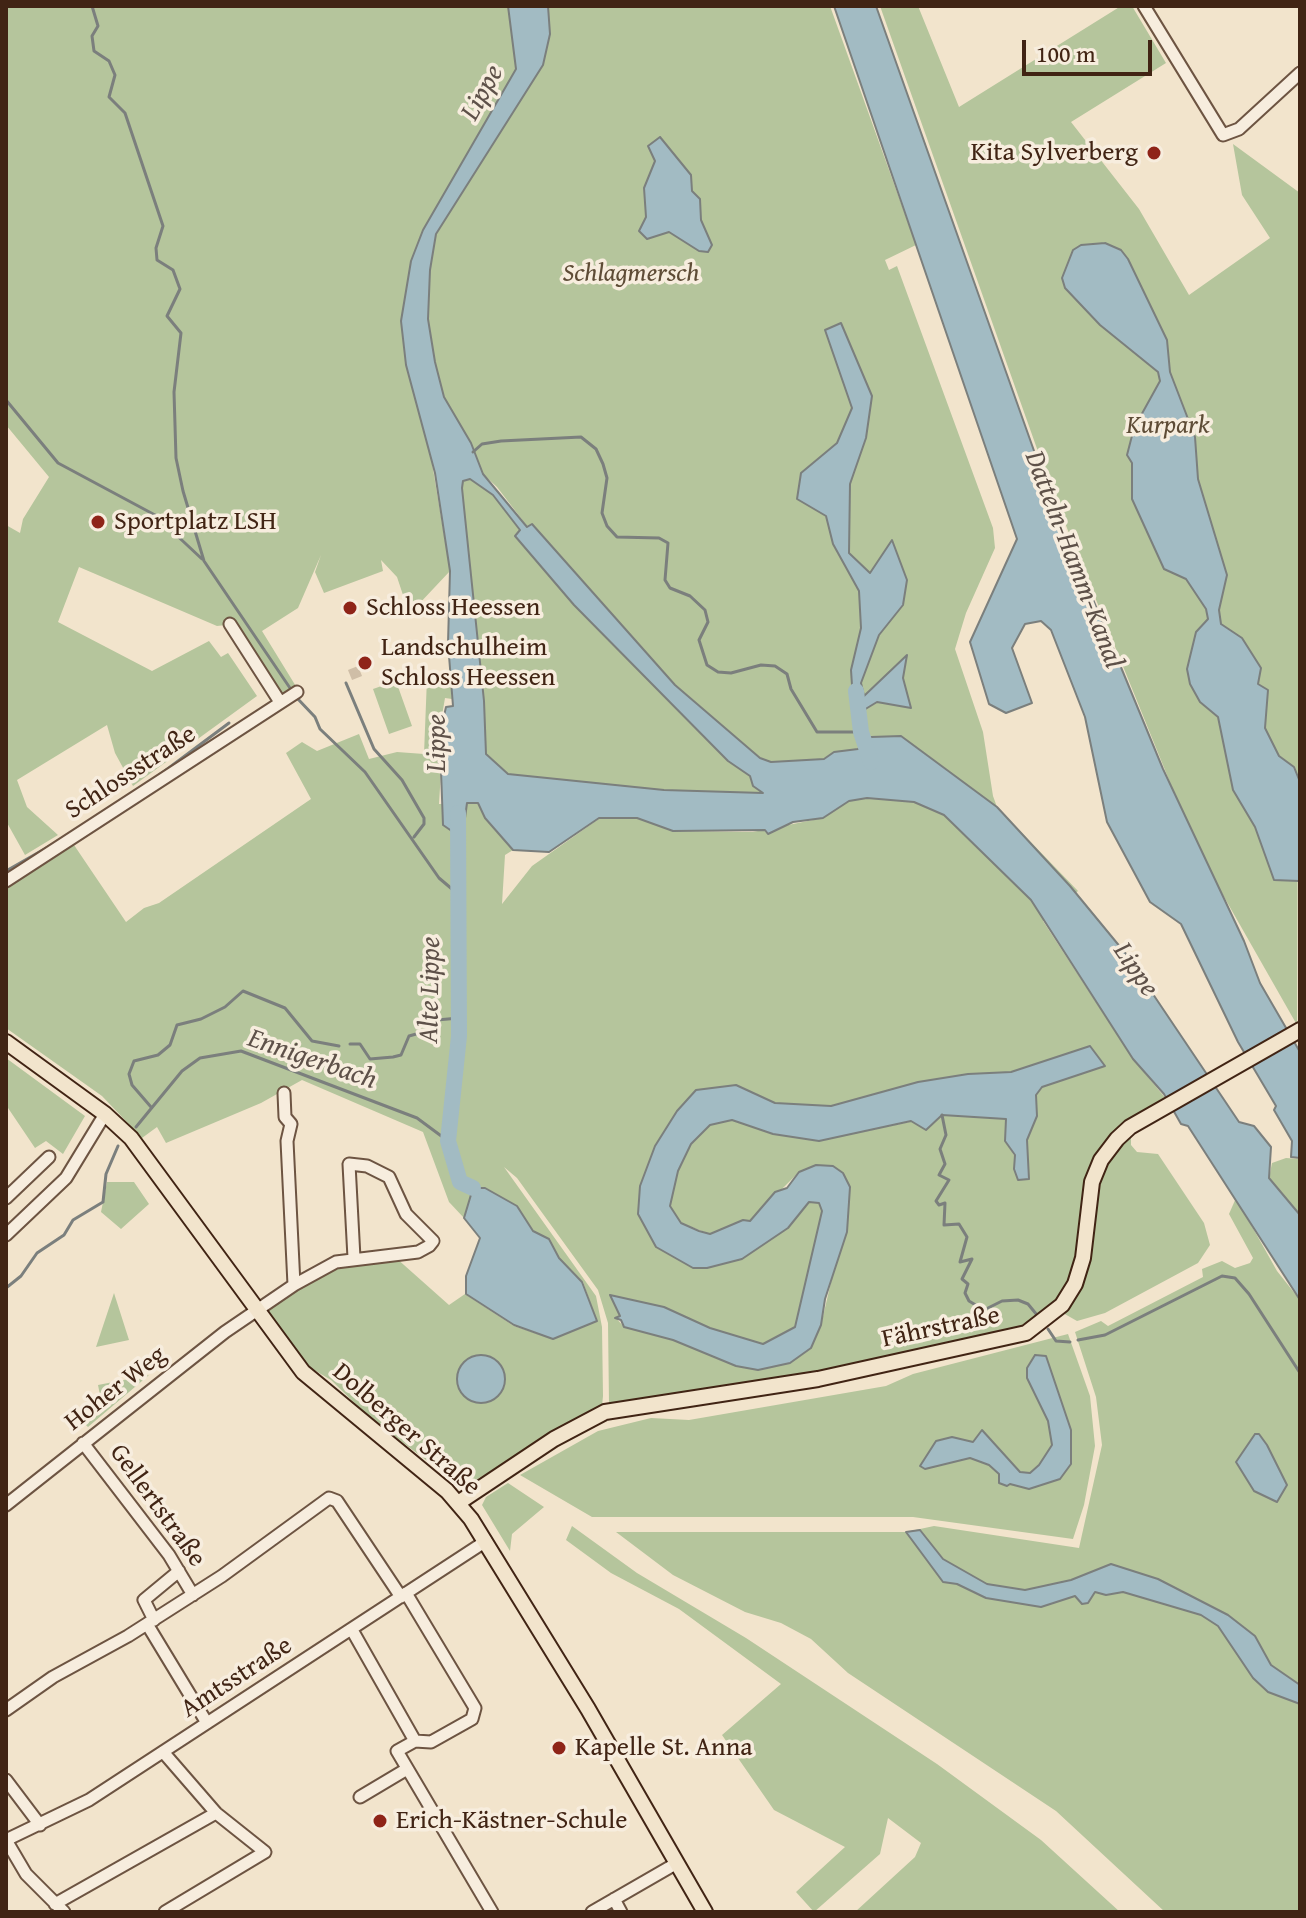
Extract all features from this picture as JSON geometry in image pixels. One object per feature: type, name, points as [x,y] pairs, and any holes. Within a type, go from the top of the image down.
[{"type":"main road","name":"Fährstraße","points":[[458,1503],[563,1433],[605,1412],[818,1379],[1026,1333],[1062,1305],[1075,1284],[1083,1258],[1091,1191],[1101,1160],[1124,1131],[1300,1030]]},
{"type":"main road","name":"Dolberger Straße","points":[[6,1042],[105,1114],[131,1138],[303,1372],[458,1503],[486,1541],[705,1912]]},
{"type":"street","points":[[1144,6],[1223,135],[1230,136],[1239,129],[1300,73]]},
{"type":"street","name":"Schlossstraße","points":[[6,881],[289,697],[230,624]]},
{"type":"street","points":[[284,1093],[285,1117],[291,1124],[287,1141],[294,1285]]},
{"type":"street","points":[[6,1235],[66,1178],[105,1114]]},
{"type":"street","points":[[6,1198],[49,1157]]},
{"type":"street","name":"Hoher Weg","points":[[6,1505],[255,1309],[336,1262],[418,1252],[433,1241],[406,1214],[389,1177],[367,1166],[349,1164],[354,1258]]},
{"type":"street","name":"Gellertstraße","points":[[83,1443],[179,1571],[193,1595]]},
{"type":"street","points":[[6,1710],[53,1677],[193,1595],[332,1497],[404,1595],[475,1712],[472,1719],[431,1742],[415,1741],[397,1751],[489,1908],[474,1912]]},
{"type":"street","name":"Amtsstraße","points":[[6,1840],[89,1800],[486,1541]]},
{"type":"street","points":[[179,1571],[144,1600],[144,1605],[150,1622],[207,1723]]},
{"type":"street","points":[[352,1630],[415,1741]]},
{"type":"street","points":[[164,1753],[216,1813],[265,1852],[165,1912]]},
{"type":"street","points":[[360,1797],[407,1769]]},
{"type":"street","points":[[6,1780],[40,1825]]},
{"type":"street","points":[[6,1840],[26,1874],[60,1908],[216,1813]]},
{"type":"street","points":[[592,1912],[677,1863]]},
{"type":"street","points":[[614,1899],[621,1912]]},
{"type":"green space","name":"Schlagmersch","points":[[6,6],[830,6],[916,245],[885,260],[889,270],[897,266],[993,528],[995,548],[966,613],[955,649],[983,732],[993,796],[997,807],[1078,891],[1043,921],[1133,1059],[1167,1100],[1106,1145],[1076,1266],[1061,1298],[1032,1325],[852,1368],[609,1403],[608,1323],[598,1290],[517,1178],[504,1167],[596,1296],[602,1327],[602,1406],[467,1485],[459,1485],[369,1417],[331,1380],[309,1367],[263,1306],[342,1263],[395,1257],[449,1305],[465,1294],[514,1326],[553,1339],[597,1321],[583,1282],[559,1258],[550,1239],[533,1231],[517,1206],[473,1189],[464,1218],[449,1202],[423,1132],[302,1080],[261,1103],[166,1143],[157,1127],[142,1138],[102,1096],[6,1028],[6,889],[74,845],[126,922],[144,908],[159,903],[311,799],[286,753],[302,742],[317,751],[359,734],[369,759],[397,752],[424,754],[427,678],[450,680],[452,699],[445,698],[436,751],[441,771],[439,804],[478,803],[485,818],[513,850],[505,855],[502,904],[532,866],[600,818],[637,818],[673,831],[753,832],[823,818],[687,705],[543,547],[497,487],[460,453],[427,433],[450,571],[418,605],[406,604],[397,577],[381,560],[383,571],[324,593],[315,572],[321,555],[298,608],[262,631],[297,688],[284,697],[235,624],[217,626],[79,567],[58,622],[152,671],[209,641],[221,657],[228,653],[257,696],[133,786],[115,753],[107,725],[17,780],[27,807],[58,835],[25,855],[6,821],[6,525],[20,533],[23,519],[49,477],[6,425]],"holes":[[[1089,1047],[1104,1066],[1042,1087],[1036,1095],[1037,1116],[1027,1140],[1029,1179],[1005,1141],[1006,1119],[942,1115],[819,1141],[732,1120],[710,1124],[691,1144],[678,1171],[670,1206],[681,1223],[710,1234],[743,1220],[750,1221],[799,1172],[816,1165],[833,1166],[843,1173],[835,1265],[821,1325],[811,1348],[802,1355],[758,1370],[736,1366],[673,1340],[624,1327],[616,1318],[620,1316],[611,1296],[664,1307],[710,1328],[763,1344],[795,1327],[822,1210],[819,1203],[809,1202],[788,1228],[693,1268],[657,1247],[638,1214],[696,1090],[736,1085],[775,1103],[831,1106],[918,1082],[968,1074],[1011,1072]]]},
{"type":"green space","name":"Kurpark","points":[[880,6],[918,6],[959,107],[1121,6],[1132,6],[1166,63],[1071,122],[1139,209],[1189,295],[1270,238],[1242,195],[1233,144],[1300,193],[1297,1025],[1207,867],[1184,817],[1052,491]]},
{"type":"green space","points":[[470,479],[493,494],[521,531],[516,536],[574,605],[728,761],[750,776],[763,793],[664,790],[508,774],[486,754],[484,701],[462,488],[463,481]]},
{"type":"green space","points":[[396,681],[412,726],[389,734],[373,689]]},
{"type":"green space","points":[[6,1058],[85,1116],[63,1154],[46,1141],[35,1148],[6,1105]]},
{"type":"green space","points":[[1131,1135],[1131,1145],[1137,1152],[1158,1154],[1204,1223],[1210,1245],[1198,1263],[1105,1313],[1077,1321],[1063,1313],[1096,1184],[1115,1148]]},
{"type":"green space","points":[[1286,1158],[1300,1159],[1300,1215],[1269,1178],[1272,1163]]},
{"type":"green space","points":[[107,1182],[134,1182],[149,1204],[121,1229],[101,1212]]},
{"type":"green space","points":[[1236,1198],[1277,1271],[1300,1300],[1300,1912],[1165,1912],[1056,1811],[848,1673],[811,1639],[781,1623],[745,1612],[673,1575],[616,1532],[906,1532],[934,1526],[1079,1548],[1102,1445],[1096,1397],[1075,1332],[1101,1321],[1108,1326],[1203,1277],[1202,1269],[1222,1261],[1235,1268],[1250,1263],[1253,1258],[1229,1214]]},
{"type":"green space","points":[[114,1293],[129,1340],[96,1347]]},
{"type":"green space","points":[[1068,1334],[1090,1396],[1095,1446],[1084,1505],[1073,1539],[913,1517],[592,1517],[520,1475],[598,1431],[651,1418],[689,1420],[886,1386],[913,1374]]},
{"type":"green space","points":[[149,1375],[88,1427],[79,1418],[99,1415],[103,1410],[98,1385]]},
{"type":"green space","points":[[508,1483],[544,1507],[512,1534],[510,1551],[482,1505],[486,1497]]},
{"type":"green space","points":[[572,1526],[637,1573],[746,1638],[937,1764],[1041,1840],[1120,1912],[855,1912],[915,1857],[921,1843],[888,1818],[880,1854],[814,1912],[796,1892],[845,1847],[774,1810],[722,1735],[781,1684],[679,1609],[611,1573],[566,1540]]},
{"type":"water","points":[[508,6],[548,6],[550,34],[543,65],[436,234],[430,270],[428,319],[444,397],[471,443],[483,474],[527,527],[532,524],[675,685],[760,758],[771,762],[824,759],[834,752],[858,749],[871,737],[901,736],[997,807],[1070,886],[1126,954],[1239,1122],[1254,1126],[1271,1147],[1269,1178],[1300,1215],[1300,1300],[1188,1126],[1181,1124],[1164,1094],[1133,1059],[1031,900],[944,815],[914,802],[867,798],[849,801],[823,818],[793,822],[768,834],[765,830],[673,831],[637,818],[599,818],[549,852],[513,850],[485,818],[478,803],[467,803],[463,833],[456,834],[443,825],[441,771],[436,751],[446,707],[453,706],[448,643],[450,571],[435,473],[406,365],[401,321],[411,261],[423,230],[516,69]],"holes":[[[470,479],[493,495],[520,530],[515,536],[574,605],[728,761],[750,776],[753,786],[763,793],[664,790],[508,774],[486,754],[484,701],[463,481]]]},
{"type":"water","name":"Datteln-Hamm-Kanal","points":[[834,6],[876,6],[1049,493],[1163,769],[1244,941],[1260,983],[1300,1052],[1300,1158],[1291,1157],[1292,1141],[1274,1110],[1276,1106],[1238,1042],[1181,924],[1150,902],[1107,822],[1085,717],[1051,630],[1041,621],[1025,624],[1012,648],[1032,703],[1006,713],[989,704],[970,642],[1017,539]]},
{"type":"water","points":[[660,137],[691,175],[692,191],[700,199],[701,220],[712,245],[708,252],[699,251],[669,232],[647,239],[639,231],[646,217],[644,188],[655,161],[648,146]]},
{"type":"water","points":[[1105,243],[1121,250],[1128,259],[1167,340],[1170,372],[1195,437],[1198,479],[1227,575],[1219,610],[1221,624],[1242,638],[1261,668],[1258,684],[1268,690],[1265,728],[1279,756],[1294,767],[1300,782],[1299,881],[1274,880],[1255,827],[1233,790],[1218,717],[1200,702],[1190,684],[1187,669],[1196,632],[1208,619],[1206,609],[1186,579],[1164,569],[1132,499],[1132,463],[1127,455],[1134,428],[1160,381],[1158,372],[1100,325],[1065,288],[1062,278],[1073,250],[1081,245]]},
{"type":"water","points":[[841,323],[872,396],[866,438],[850,484],[849,553],[870,573],[892,540],[907,580],[903,605],[879,635],[861,683],[864,696],[907,655],[903,678],[911,708],[877,702],[854,716],[851,670],[861,628],[859,591],[833,544],[826,516],[797,499],[801,473],[837,443],[852,408],[825,330]]},
{"type":"water","points":[[1090,1046],[1105,1066],[1042,1087],[1036,1095],[1037,1116],[1027,1140],[1029,1179],[1018,1180],[1014,1169],[1015,1155],[1005,1141],[1006,1119],[942,1115],[926,1130],[911,1121],[819,1141],[773,1134],[732,1120],[710,1125],[691,1144],[678,1171],[670,1206],[681,1223],[710,1234],[743,1220],[750,1221],[775,1192],[787,1188],[799,1172],[816,1165],[833,1166],[843,1173],[850,1187],[847,1232],[825,1299],[821,1325],[811,1348],[790,1363],[758,1370],[736,1366],[673,1340],[624,1327],[621,1320],[615,1318],[620,1316],[610,1295],[664,1307],[710,1328],[763,1344],[795,1327],[822,1211],[819,1203],[809,1202],[788,1228],[742,1259],[707,1268],[693,1268],[656,1247],[638,1214],[640,1186],[655,1146],[677,1111],[696,1090],[736,1085],[775,1103],[831,1106],[918,1082],[968,1074],[1011,1072]]},
{"type":"water","points":[[473,1188],[485,1188],[517,1206],[533,1231],[549,1239],[559,1258],[582,1282],[597,1321],[553,1339],[514,1325],[466,1294],[466,1276],[480,1238],[464,1218]]},
{"type":"water","points":[[481,1355],[498,1362],[505,1379],[498,1396],[481,1403],[464,1396],[457,1379],[464,1362]]},
{"type":"water","points":[[1035,1355],[1046,1356],[1071,1430],[1071,1464],[1060,1479],[1029,1489],[999,1483],[999,1474],[989,1465],[970,1458],[925,1469],[920,1466],[936,1441],[952,1437],[973,1442],[982,1430],[1020,1472],[1030,1473],[1039,1465],[1052,1445],[1048,1421],[1027,1378],[1027,1368]]},
{"type":"water","points":[[1255,1434],[1259,1434],[1267,1445],[1287,1485],[1277,1502],[1254,1491],[1236,1462]]},
{"type":"water","points":[[920,1530],[943,1559],[987,1584],[1025,1590],[1071,1580],[1111,1564],[1158,1579],[1228,1615],[1255,1636],[1271,1665],[1300,1685],[1300,1704],[1268,1692],[1253,1678],[1218,1626],[1201,1615],[1123,1592],[1106,1595],[1095,1592],[1088,1603],[1082,1604],[1075,1596],[1041,1607],[986,1598],[957,1584],[943,1582],[906,1532]]},
{"type":"waterway","points":[[92,6],[98,26],[92,36],[94,51],[109,61],[115,75],[109,97],[125,113],[163,226],[156,248],[157,260],[173,270],[180,289],[167,316],[181,333],[174,392],[176,458],[183,491],[204,561],[292,691]]},
{"type":"waterway","points":[[6,400],[58,463],[155,515],[202,559]]},
{"type":"waterway","points":[[473,452],[482,444],[501,441],[581,437],[596,449],[603,464],[607,478],[602,513],[607,526],[617,537],[659,538],[668,543],[665,580],[670,588],[690,596],[705,610],[708,622],[699,640],[707,665],[718,672],[731,673],[761,665],[775,666],[787,674],[791,689],[817,732],[861,732]]},
{"type":"waterway","points":[[346,683],[374,749],[402,780],[424,818],[424,824],[414,837]]},
{"type":"waterway","name":"Lippe","points":[[856,691],[861,732],[871,762]]},
{"type":"waterway","points":[[297,698],[315,717],[320,729],[365,772],[439,878],[459,895]]},
{"type":"waterway","points":[[158,776],[229,723]]},
{"type":"waterway","name":"Alte Lippe","points":[[458,813],[459,1036],[448,1141],[460,1182],[473,1188]]},
{"type":"waterway","points":[[6,871],[62,839]]},
{"type":"waterway","points":[[151,1107],[132,1085],[129,1074],[134,1061],[158,1055],[170,1045],[177,1025],[201,1019],[225,1007],[243,991],[285,1008],[312,1041],[339,1046]]},
{"type":"waterway","points":[[350,1044],[360,1044],[370,1059],[393,1057],[401,1055],[409,1036],[427,1031],[437,1020],[459,1018]]},
{"type":"waterway","name":"Ennigerbach","points":[[136,1127],[182,1071],[200,1058],[241,1051],[417,1118],[448,1141]]},
{"type":"waterway","points":[[942,1115],[946,1135],[940,1149],[945,1164],[939,1175],[949,1180],[936,1201],[939,1205],[945,1203],[944,1225],[959,1224],[967,1237],[960,1262],[972,1259],[962,1279],[968,1284],[965,1293],[969,1301],[984,1310],[1002,1301],[1018,1300],[1028,1304],[1037,1315]]},
{"type":"waterway","name":"Ennigerbach","points":[[6,1288],[21,1276],[37,1253],[64,1235],[73,1220],[103,1202],[106,1174],[118,1146]]},
{"type":"waterway","points":[[1078,1340],[1105,1335],[1222,1276],[1235,1278],[1249,1294],[1300,1373]]},
{"type":"waterway","points":[[1048,1329],[1056,1341],[1070,1342]]},
{"type":"tunnel","points":[[350,675],[360,671]]},
{"type":"place","name":"Kita Sylverberg","points":[[1154,153]]},
{"type":"place","name":"Sportplatz LSH","points":[[98,522]]},
{"type":"place","name":"Schloss Heessen","points":[[350,608]]},
{"type":"place","name":"Landschulheim Schloss Heessen","points":[[365,663]]},
{"type":"place","name":"Kapelle St. Anna","points":[[559,1748]]},
{"type":"place","name":"Erich-Kästner-Schule","points":[[380,1821]]}]
